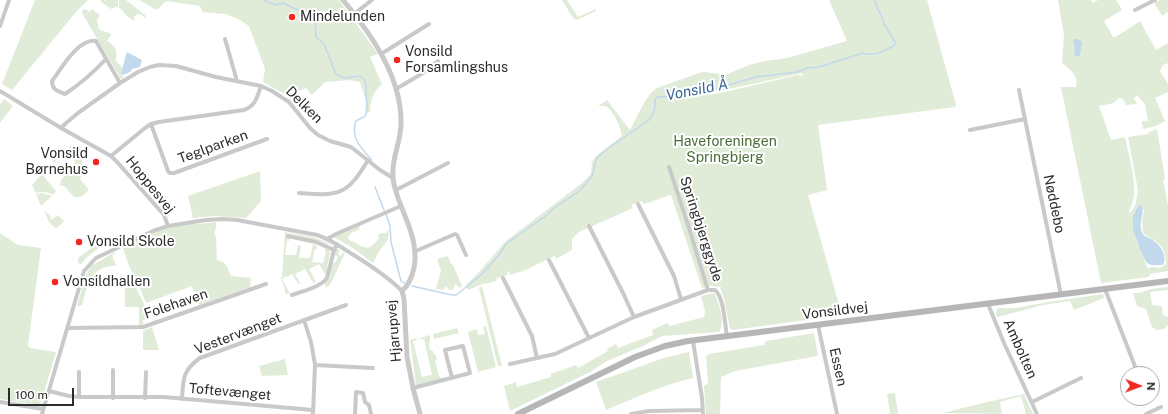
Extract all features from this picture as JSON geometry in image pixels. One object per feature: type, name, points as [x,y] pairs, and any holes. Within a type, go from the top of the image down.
[{"type":"main road","name":"Vonsildvej","points":[[518,414],[635,357],[665,346],[693,341],[1168,281]]},
{"type":"street","points":[[0,26],[9,0]]},
{"type":"street","name":"Hjarupvej","points":[[343,0],[381,54],[396,89],[401,114],[401,124],[393,166],[393,178],[416,250],[415,264],[410,280],[402,291],[404,299],[408,357],[413,388],[420,414]]},
{"type":"street","points":[[354,14],[372,0]]},
{"type":"street","points":[[1135,10],[1155,0]]},
{"type":"street","points":[[381,54],[429,24]]},
{"type":"street","points":[[225,39],[237,81]]},
{"type":"street","points":[[105,60],[86,80],[65,94],[54,90],[52,81],[77,48],[85,42],[91,40],[96,42],[105,60],[120,83]]},
{"type":"street","points":[[396,89],[423,73],[438,61]]},
{"type":"street","name":"Delken","points":[[61,128],[78,113],[138,72],[150,67],[168,65],[176,66],[216,77],[260,86],[272,91],[289,102],[310,128],[318,134],[330,141],[351,147],[380,170],[393,178]]},
{"type":"street","name":"Teglparken","points":[[111,156],[151,124],[249,108],[255,103],[260,86]]},
{"type":"street","name":"Nøddebo","points":[[1019,90],[1061,295]]},
{"type":"street","name":"Hoppesvej","points":[[0,91],[111,156],[164,215],[168,226],[222,219],[237,220],[317,235],[337,244],[373,267],[402,291]]},
{"type":"street","points":[[970,130],[1025,119]]},
{"type":"street","name":"Teglparken","points":[[151,124],[170,173],[174,173],[267,139]]},
{"type":"street","points":[[299,192],[326,195],[334,194],[343,190],[356,179],[368,160]]},
{"type":"street","points":[[396,190],[448,163]]},
{"type":"street","name":"Springbjerggyde","points":[[669,167],[708,290],[716,290],[719,292],[727,337]]},
{"type":"street","points":[[638,204],[674,276],[681,299]]},
{"type":"street","points":[[328,239],[336,234],[401,206]]},
{"type":"street","points":[[42,414],[84,271],[96,258],[128,242],[168,226]]},
{"type":"street","points":[[589,226],[634,317]]},
{"type":"street","points":[[416,250],[456,234],[458,235],[466,255]]},
{"type":"street","points":[[288,236],[316,242],[334,250]]},
{"type":"street","points":[[292,295],[325,281],[337,244]]},
{"type":"street","points":[[549,260],[589,338]]},
{"type":"street","points":[[503,278],[532,336],[537,358]]},
{"type":"street","name":"Folehaven","points":[[67,328],[143,328],[266,284]]},
{"type":"street","points":[[1105,289],[1135,366]]},
{"type":"street","points":[[510,364],[555,354],[634,317],[708,290]]},
{"type":"street","name":"Ambolten","points":[[988,304],[1004,343],[1037,414]]},
{"type":"street","name":"Vestervænget","points":[[182,398],[183,383],[186,373],[192,364],[200,358],[346,305]]},
{"type":"street","points":[[304,320],[311,342],[314,366],[313,412]]},
{"type":"street","name":"Essen","points":[[818,325],[837,414]]},
{"type":"street","points":[[631,414],[649,411],[703,412],[693,341]]},
{"type":"street","points":[[413,388],[452,378],[470,373],[463,346],[446,350],[452,378]]},
{"type":"street","points":[[314,366],[373,368]]},
{"type":"street","points":[[113,370],[113,398]]},
{"type":"street","points":[[79,372],[79,397]]},
{"type":"street","points":[[145,398],[146,372]]},
{"type":"street","name":"Ambolten","points":[[1032,402],[1081,378]]},
{"type":"street","name":"Toftevænget","points":[[49,391],[79,397],[182,398],[313,412]]},
{"type":"street","points":[[355,414],[356,392],[363,393],[365,402],[369,405],[371,414]]},
{"type":"street","points":[[0,402],[43,409]]},
{"type":"street","points":[[1146,414],[1160,407]]},
{"type":"green space","points":[[35,0],[88,0],[76,12],[12,90],[2,84]]},
{"type":"green space","points":[[101,0],[118,0],[119,7],[119,0],[126,0],[146,16],[145,18],[140,14],[136,15],[134,17],[135,21],[127,16],[120,8],[116,7],[111,9],[101,2]]},
{"type":"green space","points":[[139,0],[339,0],[378,54],[370,57],[382,84],[373,96],[370,112],[365,112],[366,101],[360,82],[349,80],[325,82],[312,95],[306,88],[297,92],[293,102],[283,93],[263,82],[265,69],[249,26],[238,19],[225,14],[203,12],[200,6],[166,1],[157,10]]},
{"type":"green space","points":[[562,0],[567,0],[578,17],[596,9],[596,11],[577,20],[573,18]]},
{"type":"green space","name":"Haveforeningen Springbjerg","points":[[829,0],[927,0],[956,105],[955,107],[818,125],[827,190],[808,195],[842,315],[733,330],[730,329],[724,298],[720,287],[709,286],[691,227],[706,287],[702,288],[671,195],[644,204],[642,201],[631,205],[633,208],[579,232],[572,239],[572,250],[556,259],[555,256],[552,257],[526,270],[510,275],[509,271],[507,272],[508,275],[497,278],[496,281],[485,283],[468,290],[466,285],[506,241],[582,183],[591,174],[592,162],[596,156],[622,136],[620,128],[611,111],[605,106],[598,106],[607,100],[630,130],[645,101],[657,88],[699,73],[728,74],[749,65],[787,58],[847,41]],"holes":[[[803,73],[802,76],[798,75],[720,93],[679,99],[679,96],[720,91]]]},
{"type":"green space","points":[[1058,0],[1091,0],[1093,3],[1098,0],[1116,0],[1122,10],[1104,21],[1113,37],[1140,21],[1156,50],[1168,43],[1168,63],[1163,65],[1160,71],[1168,84],[1168,92],[1155,98],[1165,121],[1156,126],[1143,129],[1142,121],[1148,121],[1145,104],[1137,95],[1134,98],[1137,104],[1126,105],[1124,100],[1119,98],[1114,103],[1099,106],[1111,140],[1125,137],[1134,185],[1134,194],[1129,211],[1130,213],[1135,206],[1138,191],[1128,137],[1148,134],[1149,132],[1157,129],[1165,179],[1163,180],[1168,205],[1168,271],[1150,274],[1149,277],[1101,283],[1061,87],[1076,87],[1077,83],[1073,73],[1062,63],[1064,35]],"holes":[[[1140,205],[1144,210],[1142,221],[1143,233],[1163,248],[1166,264],[1160,268],[1151,267],[1148,269],[1135,236],[1133,216]]]},
{"type":"green space","points":[[1160,0],[1168,0],[1168,12],[1162,16],[1154,3]]},
{"type":"green space","points":[[83,9],[90,12],[92,9],[100,15],[97,20],[99,29],[110,33],[111,35],[107,41],[115,48],[116,61],[122,67],[121,74],[124,77],[121,79],[82,13]]},
{"type":"green space","points":[[4,99],[13,106],[0,123],[0,105]]},
{"type":"green space","points":[[71,145],[82,153],[82,172],[80,179],[89,190],[81,197],[74,197],[64,186],[60,185],[61,180],[76,162],[63,152],[54,163],[52,162],[64,148],[67,150]]},
{"type":"green space","points":[[260,171],[261,201],[246,218],[213,216],[193,218],[188,196]]},
{"type":"green space","points":[[42,174],[56,191],[53,195],[44,192],[36,193],[32,185]]},
{"type":"green space","points":[[42,193],[52,196],[41,206],[36,194]]},
{"type":"green space","points":[[44,210],[51,217],[51,220],[58,215],[64,221],[57,228],[54,227],[49,221]]},
{"type":"green space","points":[[216,222],[214,234],[216,236],[217,260],[225,264],[231,276],[251,278],[250,287],[199,305],[192,286],[146,303],[129,266],[123,248],[151,234],[169,228]]},
{"type":"green space","points":[[359,226],[360,229],[350,234],[348,237],[349,240],[366,247],[372,246],[379,238],[378,236],[380,233],[386,233],[389,229],[388,239],[373,263],[350,246],[335,238],[335,235]]},
{"type":"green space","points":[[285,232],[316,238],[333,246],[287,233],[286,237],[290,238],[289,241],[287,241],[285,255],[296,255],[298,245],[301,246],[299,258],[310,258],[313,244],[317,246],[317,249],[315,249],[312,262],[323,263],[326,252],[325,249],[329,250],[330,253],[326,274],[319,264],[309,269],[316,282],[314,284],[305,269],[295,274],[300,283],[298,284],[292,274],[282,279],[290,294],[286,294],[281,278]]},
{"type":"green space","points":[[0,233],[18,245],[41,248],[28,345],[30,348],[56,352],[40,406],[0,399]]},
{"type":"green space","points":[[94,246],[100,247],[87,257],[81,264],[78,263],[78,258]]},
{"type":"green space","points":[[336,249],[340,250],[338,254],[341,256],[343,252],[345,253],[331,283],[326,288],[325,284],[330,277],[332,262],[335,263],[338,257],[335,255]]},
{"type":"green space","points":[[115,252],[115,254],[112,255],[116,266],[101,269],[96,273],[86,290],[82,305],[77,306],[86,275],[91,266]]},
{"type":"green space","points":[[448,256],[462,286],[459,288],[455,284],[453,290],[448,289],[446,286],[443,290],[436,289],[441,271],[437,259]]},
{"type":"green space","points":[[134,283],[149,319],[143,320],[143,326],[139,326],[139,307],[125,307],[125,287]]},
{"type":"green space","points":[[482,286],[502,366],[498,366],[479,288]]},
{"type":"green space","points":[[1168,287],[1168,290],[1150,292],[1152,305],[1162,306],[1163,315],[1168,317],[1168,325],[1164,329],[1157,330],[1152,327],[1146,309],[1137,306],[1133,293]]},
{"type":"green space","points":[[714,293],[720,307],[722,318],[719,332],[662,336],[643,346],[607,361],[590,372],[510,411],[504,386],[516,382],[517,387],[551,377],[551,374],[576,365],[578,368],[608,351],[607,349],[616,344],[618,348],[653,335],[652,330],[667,323],[670,326],[704,317],[705,311],[701,296]]},
{"type":"green space","points":[[1103,294],[1104,298],[1074,310],[1070,301],[1043,305],[998,317],[996,316],[998,308],[1016,308]]},
{"type":"green space","points":[[486,326],[496,367],[478,372],[468,332],[477,329],[478,335],[485,334],[483,327]]},
{"type":"green space","points":[[152,327],[159,350],[143,350],[143,331]]},
{"type":"green space","points":[[457,328],[459,333],[434,339],[433,334]]},
{"type":"green space","points":[[814,333],[818,356],[735,371],[721,377],[720,414],[706,414],[704,386],[708,383],[706,356],[709,354],[764,345],[766,341]]},
{"type":"green space","points":[[430,335],[429,348],[433,351],[433,354],[435,354],[439,376],[442,379],[416,386],[410,340],[416,338],[417,340],[413,341],[422,377],[432,375],[424,339],[420,339]]},
{"type":"green space","points":[[689,352],[693,378],[659,388],[606,410],[596,382],[664,358]]},
{"type":"green space","points":[[285,359],[288,375],[262,376],[259,366]]},
{"type":"green space","points":[[895,393],[898,414],[890,414],[887,394]]},
{"type":"green space","points":[[1024,394],[1033,414],[1026,414],[1021,396],[1000,402],[1002,414],[943,413],[987,402]]},
{"type":"water","points":[[1075,39],[1082,42],[1080,56],[1076,56],[1074,54],[1075,48],[1073,42]]},
{"type":"water","points":[[127,52],[142,60],[140,67],[132,69],[130,72],[123,75],[121,73]]},
{"type":"water","points":[[1139,205],[1142,206],[1143,209],[1141,231],[1144,236],[1154,241],[1162,250],[1164,254],[1163,265],[1151,265],[1147,263],[1140,249],[1133,230],[1133,216]]},
{"type":"waterway","name":"Vonsild Å","points":[[264,0],[275,5],[283,3],[294,9],[313,14],[315,18],[316,36],[324,44],[336,74],[345,78],[360,76],[364,80],[366,87],[367,112],[365,116],[356,121],[354,133],[358,142],[372,160]]},
{"type":"waterway","name":"Vonsild Å","points":[[412,286],[452,295],[459,293],[482,274],[499,255],[506,244],[581,189],[592,176],[598,157],[651,118],[654,113],[655,100],[657,97],[683,95],[718,88],[756,77],[797,72],[807,68],[819,67],[863,53],[878,53],[895,45],[895,42],[884,24],[874,0]]},
{"type":"waterway","name":"Vonsild Å","points":[[375,187],[384,210]]},
{"type":"waterway","name":"Vonsild Å","points":[[386,214],[390,226],[391,242],[401,281],[404,283]]},
{"type":"place","name":"Mindelunden","points":[[292,17]]},
{"type":"place","name":"Vonsild Forsamlingshus","points":[[397,60]]},
{"type":"place","name":"Vonsild Børnehus","points":[[96,162]]},
{"type":"place","name":"Vonsild Skole","points":[[79,242]]},
{"type":"place","name":"Vonsildhallen","points":[[55,282]]}]
